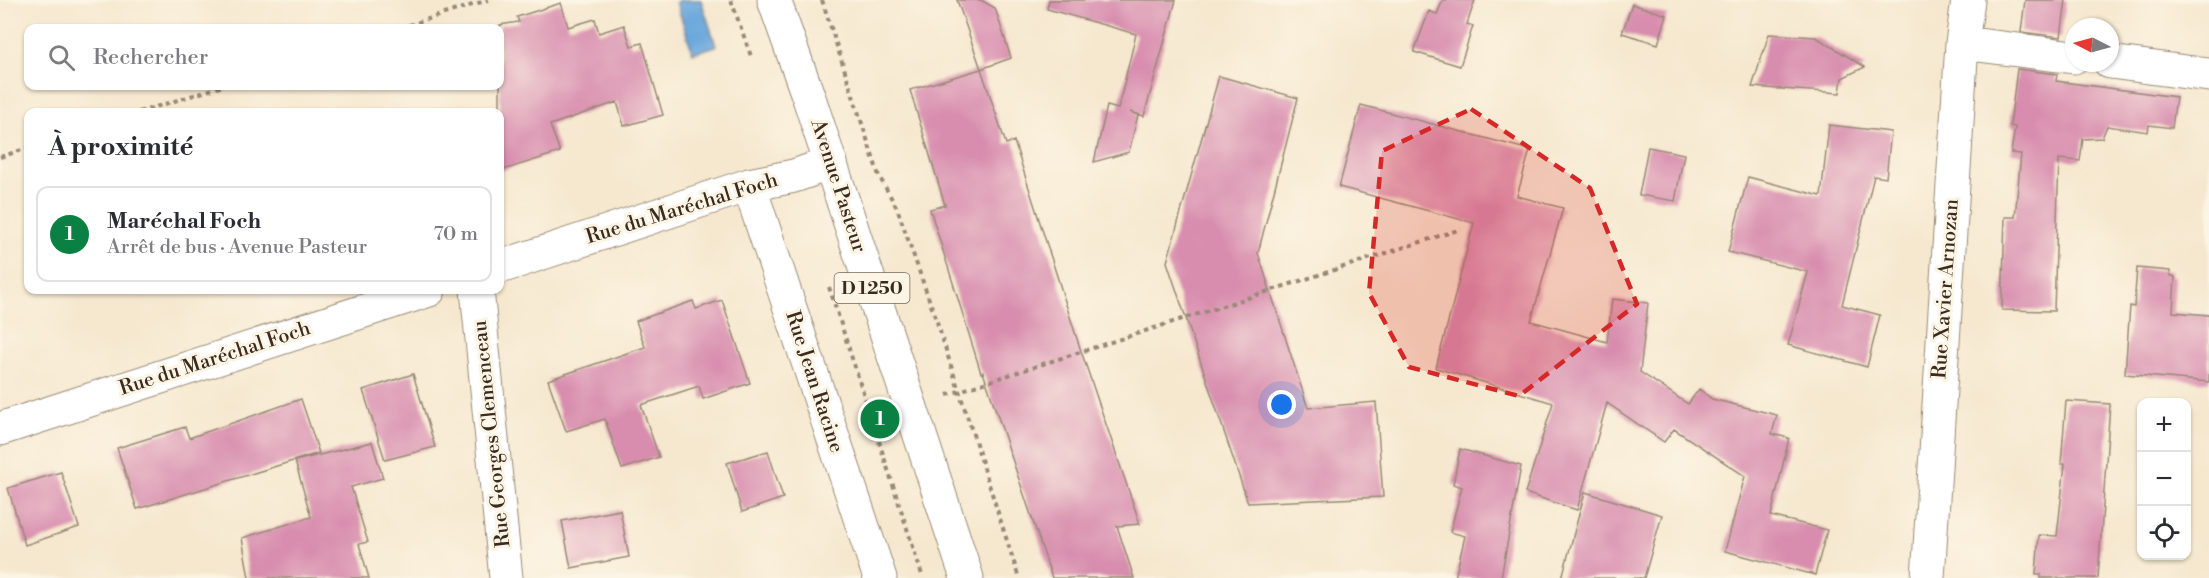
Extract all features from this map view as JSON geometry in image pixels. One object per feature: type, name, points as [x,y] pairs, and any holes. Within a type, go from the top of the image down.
[{"type":"street","name":"Avenue Pasteur","points":[[774,0],[831,163],[967,578]]},
{"type":"street","name":"Rue Xavier Arnozan","points":[[1928,578],[1962,43],[1968,0]]},
{"type":"street","points":[[1962,43],[2065,56]]},
{"type":"street","points":[[2119,63],[2209,75]]},
{"type":"street","name":"Rue du Maréchal Foch","points":[[504,266],[749,185],[794,176],[831,163]]},
{"type":"street","name":"Rue Jean Racine","points":[[749,185],[880,578]]},
{"type":"street","name":"Rue du Maréchal Foch","points":[[0,429],[417,294]]},
{"type":"street","name":"Rue Georges Clemenceau","points":[[477,294],[506,578]]},
{"type":"path","points":[[413,24],[488,0]]},
{"type":"path","points":[[731,0],[755,66]]},
{"type":"path","points":[[822,0],[879,176],[897,208],[1019,578]]},
{"type":"path","points":[[152,108],[210,90]]},
{"type":"path","points":[[0,157],[24,149]]},
{"type":"path","points":[[911,406],[1461,229]]},
{"type":"path","points":[[828,284],[923,578]]},
{"type":"highlighted area","points":[[1471,109],[1590,188],[1637,304],[1519,396],[1409,367],[1369,293],[1382,151]]},
{"type":"water","points":[[701,0],[716,46],[693,53],[676,2]]},
{"type":"building","points":[[957,0],[981,0],[995,8],[1011,58],[981,69]]},
{"type":"building","points":[[1049,0],[1176,0],[1144,116],[1130,112],[1138,115],[1129,152],[1094,162],[1107,106],[1118,109],[1136,34],[1047,9]]},
{"type":"building","points":[[1443,0],[1475,0],[1467,24],[1473,26],[1460,66],[1414,52],[1429,11],[1437,14]]},
{"type":"building","points":[[2025,0],[2066,0],[2061,37],[2021,32]]},
{"type":"building","points":[[561,3],[568,27],[595,19],[599,33],[624,25],[631,46],[642,43],[663,115],[624,126],[617,102],[550,125],[560,152],[504,170],[504,108],[500,108],[500,90],[504,90],[504,24],[519,22],[517,17]]},
{"type":"building","points":[[1632,4],[1667,15],[1658,44],[1622,33]]},
{"type":"building","points":[[1769,34],[1816,37],[1865,67],[1842,78],[1840,93],[1752,87]]},
{"type":"building","points":[[981,69],[1006,144],[1014,141],[1078,342],[1140,524],[1117,526],[1134,578],[1052,578],[983,372],[981,373],[930,209],[945,205],[910,90]]},
{"type":"building","points":[[2017,69],[2057,74],[2056,81],[2176,97],[2172,128],[2149,125],[2148,132],[2107,126],[2102,138],[2083,139],[2080,161],[2059,159],[2054,311],[2002,310],[2005,217],[2015,217],[2021,154],[2011,153],[2015,127],[2010,126]]},
{"type":"building","points":[[1219,76],[1298,98],[1258,253],[1308,408],[1376,402],[1383,497],[1248,503],[1167,262]]},
{"type":"building","points":[[1361,105],[1530,150],[1517,196],[1563,208],[1531,321],[1607,342],[1612,299],[1648,303],[1640,372],[1688,404],[1699,389],[1712,399],[1777,415],[1772,434],[1789,438],[1771,516],[1827,530],[1815,575],[1725,551],[1745,476],[1674,429],[1664,442],[1607,403],[1577,510],[1525,493],[1553,403],[1436,368],[1474,223],[1339,187]]},
{"type":"building","points":[[1829,125],[1891,132],[1886,178],[1874,176],[1842,305],[1880,315],[1867,367],[1788,345],[1808,272],[1728,252],[1748,177],[1821,196]]},
{"type":"building","points":[[1648,147],[1684,154],[1675,201],[1639,195]]},
{"type":"building","points":[[2137,268],[2170,271],[2170,275],[2175,277],[2173,312],[2209,315],[2209,382],[2125,374],[2130,306],[2134,307]]},
{"type":"building","points":[[722,300],[750,383],[703,399],[699,386],[641,405],[659,457],[622,469],[605,419],[566,431],[548,380],[645,347],[636,321],[693,301],[696,309]]},
{"type":"building","points":[[413,374],[435,447],[385,460],[363,390]]},
{"type":"building","points":[[301,399],[319,453],[137,509],[117,448],[185,427],[189,438]]},
{"type":"building","points":[[2066,401],[2110,404],[2098,578],[2041,578],[2041,574],[2036,574],[2039,535],[2057,536],[2065,464],[2061,464]]},
{"type":"building","points":[[372,442],[383,478],[351,487],[368,542],[359,544],[369,578],[249,578],[242,538],[311,517],[295,461]]},
{"type":"building","points":[[1460,449],[1521,466],[1501,578],[1455,578],[1465,536],[1450,532],[1462,487],[1453,484]]},
{"type":"building","points":[[768,451],[783,498],[742,512],[727,463]]},
{"type":"building","points":[[61,472],[79,527],[25,545],[8,488]]},
{"type":"building","points":[[1585,492],[1662,515],[1644,578],[1562,578]]},
{"type":"building","points":[[620,510],[629,557],[571,568],[562,521]]},
{"type":"place","name":"Maréchal Foch","points":[[880,419]]}]
